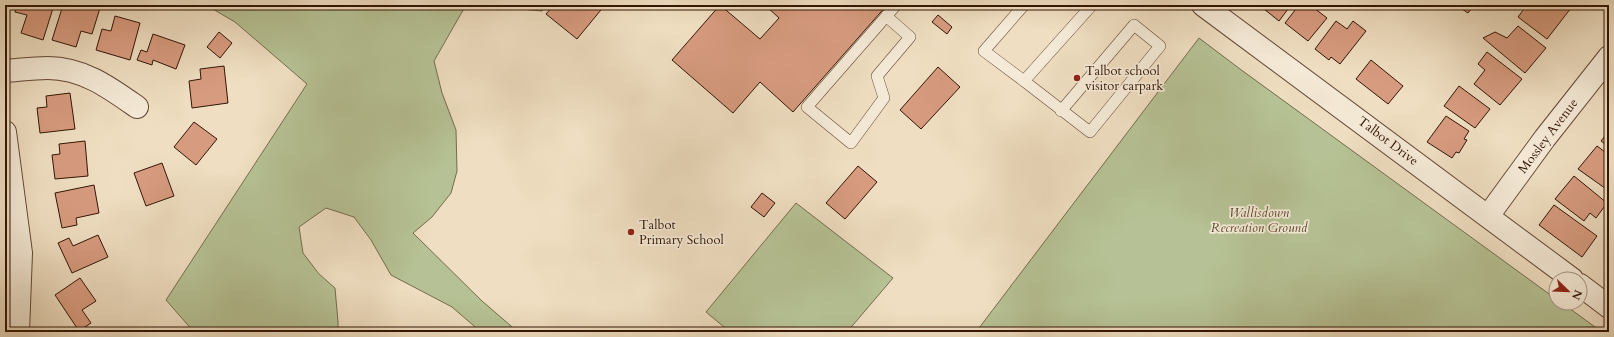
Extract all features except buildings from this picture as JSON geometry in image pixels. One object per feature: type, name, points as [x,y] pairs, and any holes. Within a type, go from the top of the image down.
[{"type":"street","name":"Talbot Drive","points":[[1203,5],[1561,271]]},
{"type":"street","name":"Mossley Avenue","points":[[1488,216],[1545,138],[1604,63]]},
{"type":"street","points":[[5,71],[48,68],[63,69],[84,75],[104,85],[137,107]]},
{"type":"street","points":[[5,132],[22,253],[18,332]]},
{"type":"street","points":[[1588,291],[1609,307]]},
{"type":"lane","points":[[886,16],[910,37],[877,76],[884,98],[851,143],[807,107],[886,16],[896,5]]},
{"type":"lane","points":[[1024,5],[984,51],[1024,81],[1061,110],[1090,132],[1160,46],[1134,25],[1061,110]]},
{"type":"lane","points":[[1024,81],[1092,5]]},
{"type":"green space","points":[[206,5],[466,5],[434,61],[442,93],[456,130],[457,171],[451,193],[432,217],[413,233],[482,301],[518,332],[481,332],[452,307],[391,275],[371,240],[354,217],[326,208],[299,227],[303,253],[319,274],[335,288],[338,332],[194,332],[166,300],[307,84],[235,22]]},
{"type":"green space","points":[[478,5],[546,5],[542,11]]},
{"type":"green space","name":"Wallisdown Recreation Ground","points":[[1199,38],[1548,293],[1548,311],[1573,311],[1602,332],[976,332]]},
{"type":"green space","points":[[796,203],[893,278],[847,332],[730,332],[706,312]]},
{"type":"place","name":"Talbot school visitor carpark","points":[[1077,78]]},
{"type":"place","name":"Talbot Primary School","points":[[631,232]]}]
